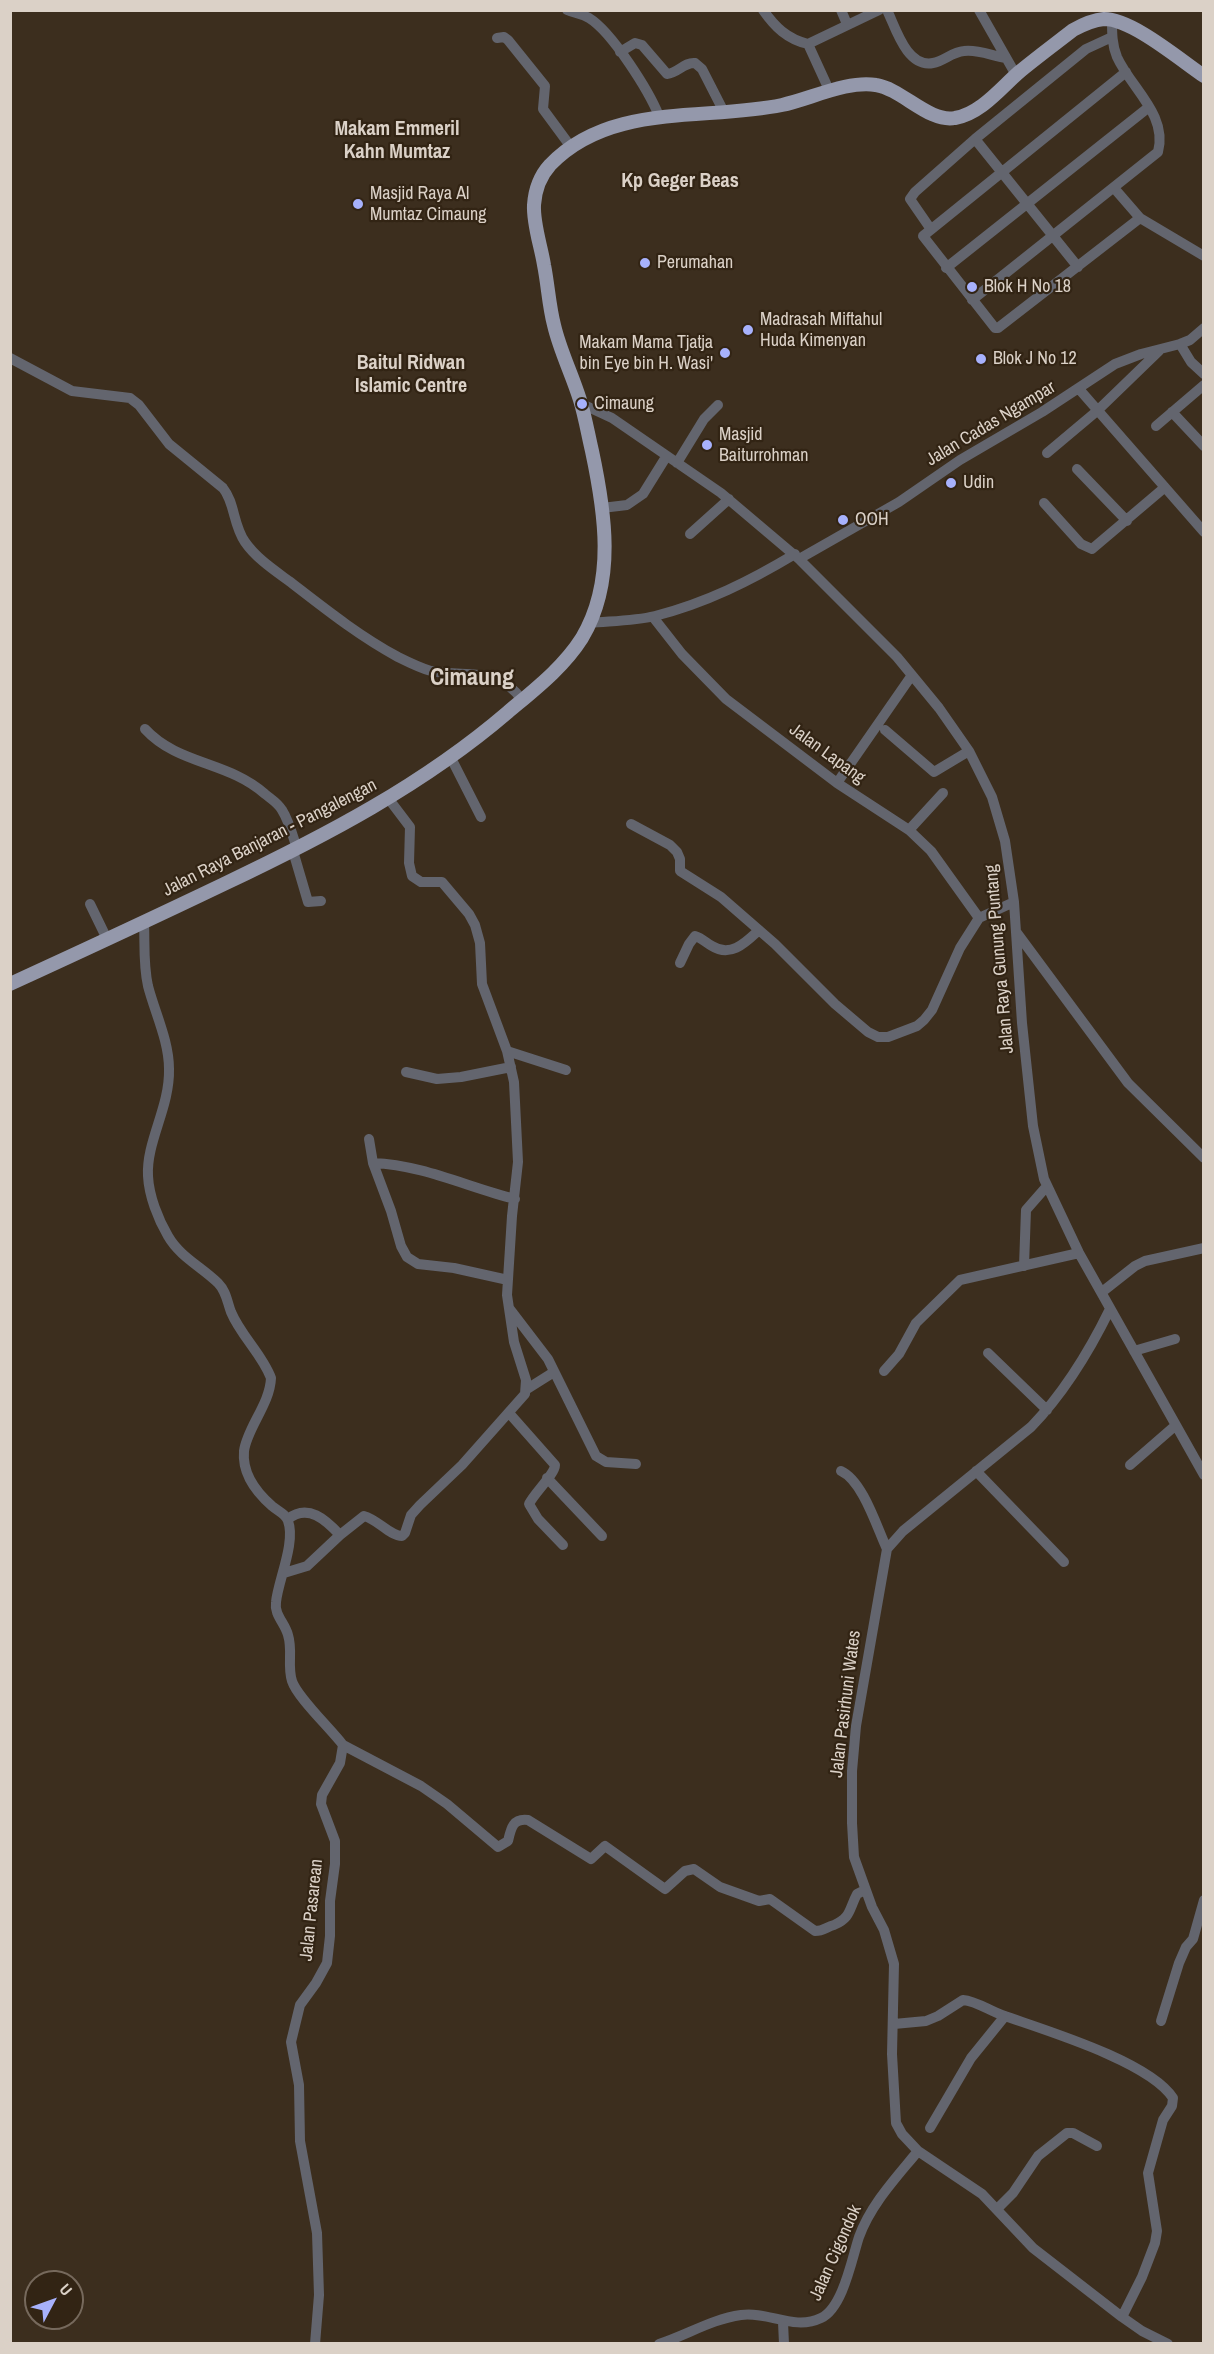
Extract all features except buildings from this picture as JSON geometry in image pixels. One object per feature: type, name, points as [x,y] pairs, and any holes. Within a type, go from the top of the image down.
[{"type":"main road","name":"Jalan Raya Banjaran - Pangalengan","points":[[10,984],[295,850],[388,798],[473,742],[537,689],[569,656],[590,623],[601,585],[604,560],[602,508],[582,404],[553,322],[534,205],[539,180],[552,164],[571,147],[607,130],[659,116],[724,112],[782,105],[857,84],[875,84],[892,90],[930,113],[951,119],[969,112],[988,100],[1073,30],[1102,19],[1112,20]]},
{"type":"main road","points":[[1112,20],[1135,29],[1203,76]]},
{"type":"street","points":[[567,10],[590,18],[620,52],[643,83],[659,116]]},
{"type":"street","points":[[763,10],[776,29],[808,44],[830,92]]},
{"type":"street","points":[[841,10],[847,24]]},
{"type":"street","points":[[808,44],[879,10]]},
{"type":"street","points":[[887,10],[914,60],[924,64],[936,62],[965,50],[1006,58]]},
{"type":"street","points":[[979,10],[1016,75]]},
{"type":"street","points":[[972,300],[1158,152],[1161,141],[1160,129],[1118,58],[1112,37],[1112,20]]},
{"type":"street","points":[[497,38],[504,37],[508,40],[545,86],[543,109],[571,147]]},
{"type":"street","points":[[930,228],[910,200],[915,192],[1086,49],[1112,37]]},
{"type":"street","points":[[620,52],[635,44],[642,45],[667,74],[695,63],[702,69],[724,112]]},
{"type":"street","points":[[1126,72],[1095,99],[930,228],[923,236],[995,328],[1001,328],[1140,218]]},
{"type":"street","points":[[946,268],[1026,202],[1149,107]]},
{"type":"street","points":[[975,140],[1078,267]]},
{"type":"street","points":[[1114,188],[1140,218],[1203,256]]},
{"type":"street","name":"Jalan Cadas Ngampar","points":[[590,623],[653,617],[705,601],[730,590],[898,502],[960,460],[1125,360],[1190,340],[1203,328]]},
{"type":"street","points":[[1180,344],[1191,362],[1203,374]]},
{"type":"street","points":[[1047,453],[1097,411],[1159,351]]},
{"type":"street","points":[[10,358],[72,391],[124,396],[135,400],[169,444],[228,494],[235,523],[246,544],[272,568],[345,623],[396,656],[438,672],[494,677],[506,683],[522,700]]},
{"type":"street","points":[[1156,426],[1203,385]]},
{"type":"street","points":[[1079,389],[1203,532]]},
{"type":"street","name":"Jalan Raya Gunung Puntang","points":[[582,404],[612,418],[729,499],[797,556],[863,621],[912,675],[953,726],[969,751],[992,797],[1005,841],[1017,932],[1022,1023],[1033,1126],[1038,1157],[1047,1186],[1079,1253],[1203,1475]]},
{"type":"street","points":[[676,463],[704,419],[718,405]]},
{"type":"street","points":[[1172,412],[1203,446]]},
{"type":"street","points":[[602,508],[627,505],[643,494],[666,456]]},
{"type":"street","points":[[1077,469],[1127,521]]},
{"type":"street","points":[[1044,503],[1089,549],[1095,548],[1164,488]]},
{"type":"street","points":[[690,534],[729,499]]},
{"type":"street","name":"Jalan Lapang","points":[[653,617],[682,654],[726,699],[837,783],[909,830],[931,851],[979,918]]},
{"type":"street","points":[[837,783],[912,675]]},
{"type":"street","points":[[145,729],[155,740],[196,761],[224,768],[250,781],[283,812],[308,902],[321,901]]},
{"type":"street","points":[[885,730],[934,772],[969,751]]},
{"type":"street","points":[[454,755],[481,817]]},
{"type":"street","points":[[909,830],[943,793]]},
{"type":"street","points":[[284,1573],[307,1566],[364,1516],[377,1521],[396,1536],[404,1535],[411,1515],[441,1483],[462,1465],[525,1394],[526,1389],[526,1380],[514,1342],[509,1308],[508,1280],[518,1161],[517,1121],[511,1067],[482,984],[480,943],[475,925],[442,882],[422,882],[412,876],[410,827],[388,798]]},
{"type":"street","points":[[631,824],[670,845],[680,858],[680,871],[721,897],[759,930],[857,1025],[878,1036],[888,1037],[917,1026],[924,1020],[932,1010],[960,948],[979,918],[1014,902]]},
{"type":"street","points":[[90,904],[107,939]]},
{"type":"street","points":[[144,922],[143,960],[148,987],[168,1050],[170,1070],[167,1099],[151,1150],[148,1175],[152,1196],[169,1237],[178,1250],[219,1284],[243,1334],[269,1373],[271,1384],[244,1452],[252,1484],[288,1519],[290,1529],[276,1611],[286,1628],[289,1639],[291,1649],[289,1669],[298,1693],[343,1745],[421,1786],[447,1804],[498,1847],[508,1841],[512,1825],[521,1819],[591,1859],[605,1846],[665,1889],[685,1871],[698,1870],[720,1887],[759,1901],[770,1899],[815,1930],[824,1931],[832,1925],[842,1923],[849,1914],[857,1894],[865,1890]]},
{"type":"street","points":[[680,963],[695,936],[718,949],[728,951],[743,945],[759,930]]},
{"type":"street","points":[[1017,932],[1128,1083],[1203,1158]]},
{"type":"street","points":[[507,1051],[566,1070]]},
{"type":"street","points":[[406,1072],[437,1079],[461,1077],[511,1067]]},
{"type":"street","points":[[369,1139],[373,1163],[401,1246],[412,1261],[508,1280]]},
{"type":"street","points":[[373,1163],[396,1164],[436,1174],[486,1192],[515,1199]]},
{"type":"street","points":[[1024,1266],[1026,1210],[1047,1186]]},
{"type":"street","points":[[1102,1292],[1145,1261],[1203,1248]]},
{"type":"street","points":[[884,1371],[899,1354],[916,1323],[960,1280],[1079,1253]]},
{"type":"street","points":[[509,1308],[548,1359],[599,1459],[606,1462],[636,1464]]},
{"type":"street","points":[[841,1471],[849,1474],[857,1486],[887,1550],[903,1531],[1031,1426],[1047,1410],[1071,1377],[1110,1310]]},
{"type":"street","points":[[1134,1351],[1174,1339]]},
{"type":"street","points":[[988,1353],[1047,1410]]},
{"type":"street","points":[[526,1389],[554,1372]]},
{"type":"street","points":[[509,1413],[553,1460],[554,1472],[535,1493],[530,1508],[563,1545]]},
{"type":"street","points":[[1130,1465],[1176,1425]]},
{"type":"street","points":[[975,1471],[1064,1562]]},
{"type":"street","points":[[547,1478],[602,1536]]},
{"type":"street","points":[[288,1519],[302,1512],[315,1514],[340,1535]]},
{"type":"street","name":"Jalan Pasirhuni Wates","points":[[887,1550],[868,1651],[852,1772],[854,1857],[865,1890],[891,1950],[894,1964],[892,2054],[896,2123],[902,2134],[918,2151],[982,2194],[1033,2248],[1122,2317],[1142,2331],[1168,2343]]},
{"type":"street","name":"Jalan Pasarean","points":[[315,2343],[319,2295],[317,2233],[300,2141],[300,2093],[291,2042],[300,2005],[327,1963],[335,1841],[321,1804],[322,1795],[340,1763],[343,1745]]},
{"type":"street","points":[[1161,2021],[1179,1963],[1186,1947],[1193,1939],[1203,1900]]},
{"type":"street","points":[[894,2024],[926,2021],[963,2000],[968,2000],[1102,2052],[1144,2074],[1170,2092],[1173,2098],[1172,2106],[1163,2120],[1148,2173],[1157,2231],[1155,2243],[1142,2277],[1122,2317]]},
{"type":"street","points":[[930,2128],[971,2058],[1005,2016]]},
{"type":"street","points":[[997,2209],[1013,2193],[1038,2156],[1066,2133],[1073,2133],[1097,2146]]},
{"type":"street","name":"Jalan Cigondok","points":[[659,2343],[681,2337],[700,2326],[740,2315],[757,2314],[783,2322],[820,2319],[827,2314],[838,2299],[852,2265],[860,2236],[871,2213],[895,2178],[918,2151]]},
{"type":"street","points":[[783,2322],[784,2343]]},
{"type":"place","name":"Masjid Raya Al Mumtaz Cimaung","points":[[358,204]]},
{"type":"place","name":"Perumahan","points":[[645,263]]},
{"type":"place","name":"Blok H No 18","points":[[972,287]]},
{"type":"place","name":"Madrasah Miftahul Huda Kimenyan","points":[[748,330]]},
{"type":"place","name":"Makam Mama Tjatja bin Eye bin H. Wasi'","points":[[725,353]]},
{"type":"place","name":"Blok J No 12","points":[[981,359]]},
{"type":"place","name":"Cimaung","points":[[582,404]]},
{"type":"place","name":"Masjid Baiturrohman","points":[[707,445]]},
{"type":"place","name":"Udin","points":[[951,483]]},
{"type":"place","name":"OOH","points":[[843,520]]},
{"type":"district","name":"Makam Emmeril Kahn Mumtaz","points":[[397,142]]},
{"type":"district","name":"Kp Geger Beas","points":[[680,182]]},
{"type":"district","name":"Baitul Ridwan Islamic Centre","points":[[411,376]]},
{"type":"district","name":"Cimaung","points":[[472,679]]}]
